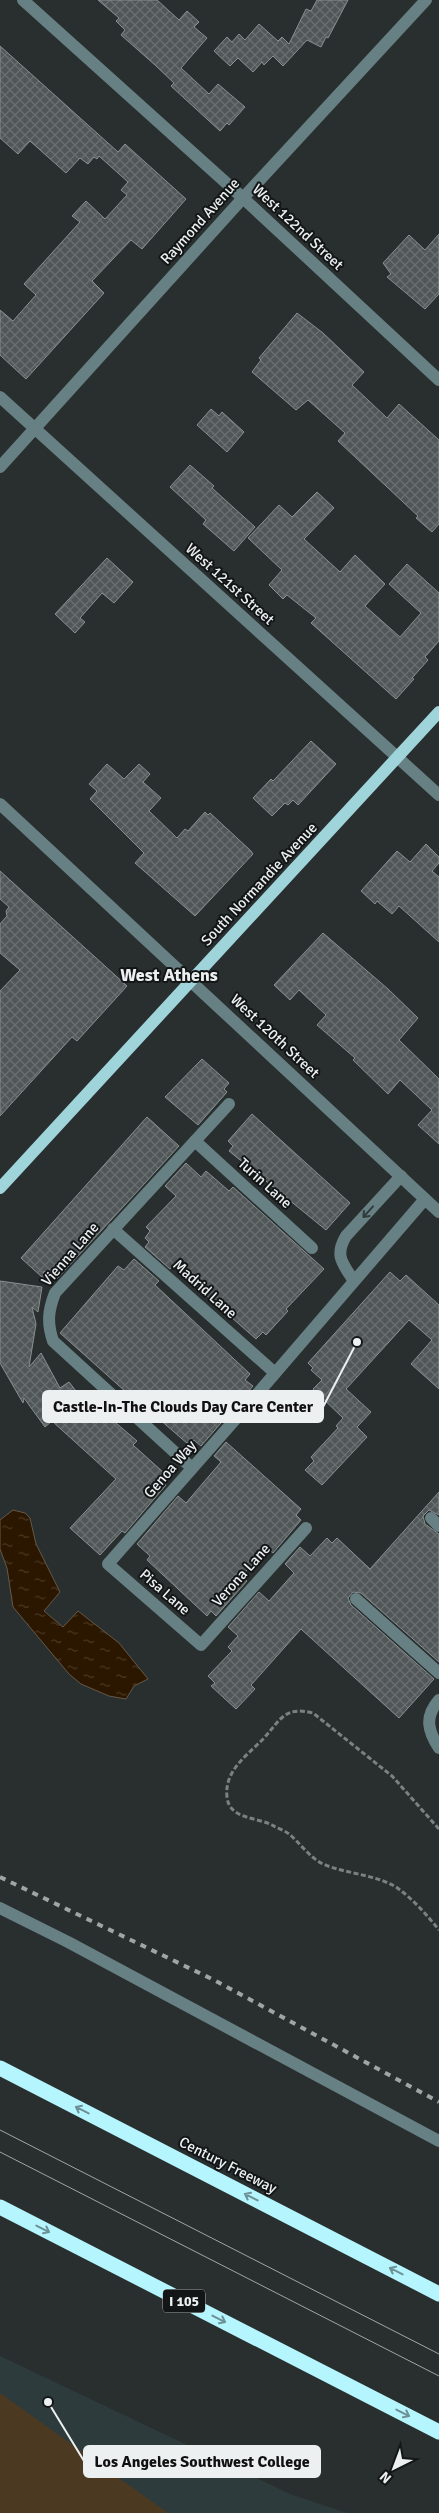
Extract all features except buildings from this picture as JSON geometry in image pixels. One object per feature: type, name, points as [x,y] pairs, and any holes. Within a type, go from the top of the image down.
[{"type":"highway","name":"Century Freeway","points":[[0,2068],[439,2294]]},
{"type":"highway","name":"I 105","points":[[0,2207],[439,2432]]},
{"type":"main road","name":"South Normandie Avenue","points":[[0,1188],[439,712]]},
{"type":"street","name":"West 122nd Street","points":[[23,0],[243,198],[439,380]]},
{"type":"street","name":"Raymond Avenue","points":[[0,467],[243,198],[426,0]]},
{"type":"street","name":"West 121st Street","points":[[0,397],[439,795]]},
{"type":"street","name":"West 120th Street","points":[[0,804],[439,1212]]},
{"type":"street","name":"Vienna Lane","points":[[192,1468],[54,1341],[48,1326],[49,1309],[55,1293],[229,1104]]},
{"type":"street","name":"Turin Lane","points":[[195,1141],[312,1248]]},
{"type":"street","points":[[354,1281],[339,1255],[339,1246],[401,1176]]},
{"type":"street","name":"Genoa Way","points":[[108,1564],[275,1374],[424,1199]]},
{"type":"street","name":"Madrid Lane","points":[[113,1229],[275,1374]]},
{"type":"street","name":"Verona Lane","points":[[201,1644],[306,1528]]},
{"type":"street","name":"Pisa Lane","points":[[108,1564],[201,1644]]},
{"type":"street","points":[[356,1599],[439,1673]]},
{"type":"street","points":[[439,1700],[427,1722],[430,1734],[439,1748]]},
{"type":"street","points":[[0,1908],[68,1942],[439,2141]]},
{"type":"path","points":[[439,1829],[392,1776],[313,1713],[302,1710],[290,1711],[281,1718],[256,1746],[244,1756],[234,1770],[227,1785],[227,1798],[230,1807],[238,1814],[265,1822],[287,1833],[320,1863],[395,1887],[408,1897],[439,1930]]},
{"type":"shaded area","points":[[0,2356],[290,2494],[347,2513],[0,2513]]},
{"type":"shaded area","points":[[0,2393],[168,2513],[0,2513]]},
{"type":"water","points":[[13,1510],[25,1513],[30,1518],[36,1544],[60,1592],[44,1611],[63,1627],[78,1611],[119,1643],[148,1679],[134,1686],[126,1699],[109,1696],[81,1684],[69,1674],[13,1607],[7,1568],[0,1549],[0,1520]]},
{"type":"tram line","points":[[0,2130],[439,2354]]},
{"type":"tram line","points":[[0,2152],[439,2376]]},
{"type":"railway","points":[[0,1877],[214,1980],[439,2102]]},
{"type":"place","name":"Castle-In-The Clouds Day Care Center","points":[[357,1342]]},
{"type":"place","name":"Los Angeles Southwest College","points":[[48,2402]]},
{"type":"district","name":"West Athens","points":[[169,975]]}]
